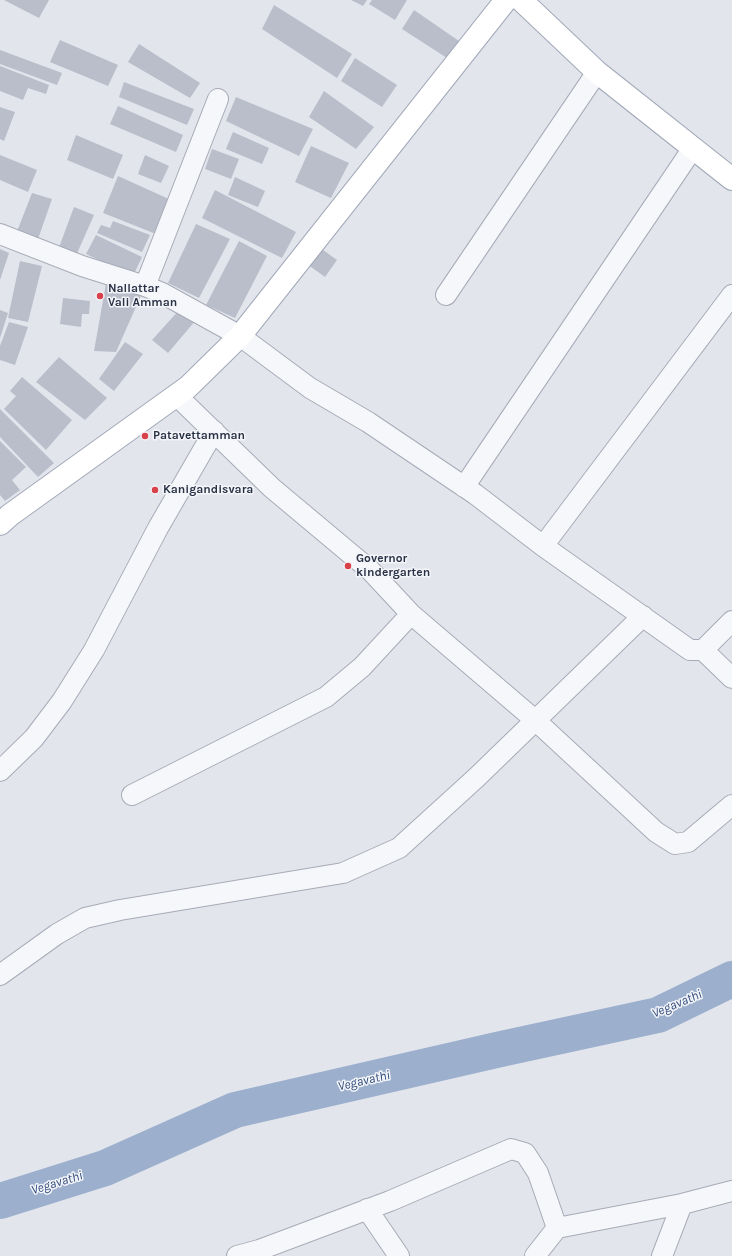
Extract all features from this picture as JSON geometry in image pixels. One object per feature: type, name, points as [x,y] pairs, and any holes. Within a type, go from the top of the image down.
[{"type":"main road","points":[[0,524],[10,515],[188,387],[240,336],[506,0]]},
{"type":"main road","points":[[522,0],[597,72],[732,179]]},
{"type":"street","points":[[446,295],[597,72]]},
{"type":"street","points":[[145,286],[218,99]]},
{"type":"street","points":[[464,486],[693,148]]},
{"type":"street","points":[[0,234],[82,266],[162,293],[240,336],[310,388],[368,422],[464,486],[543,546],[690,650],[703,650],[732,678]]},
{"type":"street","points":[[543,546],[732,295]]},
{"type":"street","points":[[176,395],[272,488],[370,570],[411,614],[535,720],[656,832],[675,844],[688,842],[732,805]]},
{"type":"street","points":[[0,771],[34,738],[66,695],[94,650],[158,528],[214,431]]},
{"type":"street","points":[[132,794],[326,697],[362,667],[411,614]]},
{"type":"street","points":[[0,975],[57,934],[85,918],[120,910],[344,873],[399,848],[476,778],[643,616]]},
{"type":"street","points":[[703,650],[732,621]]},
{"type":"street","points":[[237,1256],[259,1250],[390,1201],[511,1149],[525,1153],[538,1173],[557,1228]]},
{"type":"street","points":[[535,1256],[557,1228],[682,1204],[732,1191]]},
{"type":"street","points":[[662,1256],[682,1204]]},
{"type":"street","points":[[367,1209],[399,1256]]},
{"type":"building","points":[[4,0],[49,0],[39,18]]},
{"type":"building","points":[[351,0],[367,0],[363,6]]},
{"type":"building","points":[[372,0],[407,0],[395,20],[369,4]]},
{"type":"building","points":[[274,5],[352,54],[337,78],[262,29]]},
{"type":"building","points":[[414,10],[459,41],[447,58],[402,29]]},
{"type":"building","points":[[60,40],[118,65],[108,86],[50,62]]},
{"type":"building","points":[[139,44],[200,83],[190,98],[128,62]]},
{"type":"building","points":[[0,50],[62,73],[57,85],[0,64]]},
{"type":"building","points":[[355,58],[397,85],[382,107],[341,81]]},
{"type":"building","points":[[0,66],[49,85],[46,94],[28,88],[23,100],[0,91]]},
{"type":"building","points":[[124,82],[194,109],[187,125],[119,97]]},
{"type":"building","points":[[324,91],[374,127],[356,149],[309,117]]},
{"type":"building","points":[[236,97],[313,129],[299,156],[226,121]]},
{"type":"building","points":[[118,106],[183,135],[176,152],[110,124]]},
{"type":"building","points":[[0,107],[15,112],[4,141],[0,139]]},
{"type":"building","points":[[233,132],[269,148],[262,164],[226,149]]},
{"type":"building","points":[[76,135],[123,155],[113,179],[67,160]]},
{"type":"building","points":[[311,146],[349,163],[331,198],[295,182]]},
{"type":"building","points":[[212,149],[239,159],[231,179],[205,169]]},
{"type":"building","points":[[0,155],[37,170],[28,192],[0,180]]},
{"type":"building","points":[[145,155],[169,166],[161,183],[138,174]]},
{"type":"building","points":[[118,176],[171,200],[156,234],[103,213]]},
{"type":"building","points":[[235,177],[265,191],[258,207],[228,195]]},
{"type":"building","points":[[215,190],[296,232],[282,258],[202,218]]},
{"type":"building","points":[[32,193],[52,199],[37,242],[16,234]]},
{"type":"building","points":[[74,207],[94,215],[75,258],[58,250]]},
{"type":"building","points":[[113,221],[150,235],[142,252],[97,233],[101,225],[110,228]]},
{"type":"building","points":[[196,224],[230,239],[199,298],[168,283]]},
{"type":"building","points":[[96,235],[142,257],[133,276],[86,254]]},
{"type":"building","points":[[239,241],[267,256],[235,318],[206,305]]},
{"type":"building","points":[[319,247],[337,260],[325,277],[307,264]]},
{"type":"building","points":[[0,249],[9,253],[0,280]]},
{"type":"building","points":[[20,261],[42,266],[28,322],[8,318]]},
{"type":"building","points":[[107,278],[143,291],[116,352],[94,351]]},
{"type":"building","points":[[63,298],[90,301],[89,314],[82,314],[81,327],[60,324]]},
{"type":"building","points":[[181,308],[196,320],[168,353],[152,340]]},
{"type":"building","points":[[0,310],[8,313],[0,338]]},
{"type":"building","points":[[9,322],[28,327],[15,365],[0,360],[0,346]]},
{"type":"building","points":[[125,342],[143,354],[114,391],[99,379]]},
{"type":"building","points":[[59,357],[107,398],[85,420],[36,382]]},
{"type":"building","points":[[22,377],[72,420],[46,450],[4,409],[16,396],[10,391]]},
{"type":"building","points":[[0,409],[54,463],[38,477],[0,437]]},
{"type":"building","points":[[0,441],[26,467],[12,480],[20,490],[5,501],[0,495]]},
{"type":"waterway","name":"Vegavathi","points":[[0,1201],[105,1168],[235,1110],[501,1049],[658,1015],[732,979]]},
{"type":"place","name":"Nallattar Vali Amman","points":[[100,296]]},
{"type":"place","name":"Patavettamman","points":[[145,436]]},
{"type":"place","name":"Kanigandisvara","points":[[155,490]]},
{"type":"place","name":"Governor kindergarten","points":[[348,566]]}]
